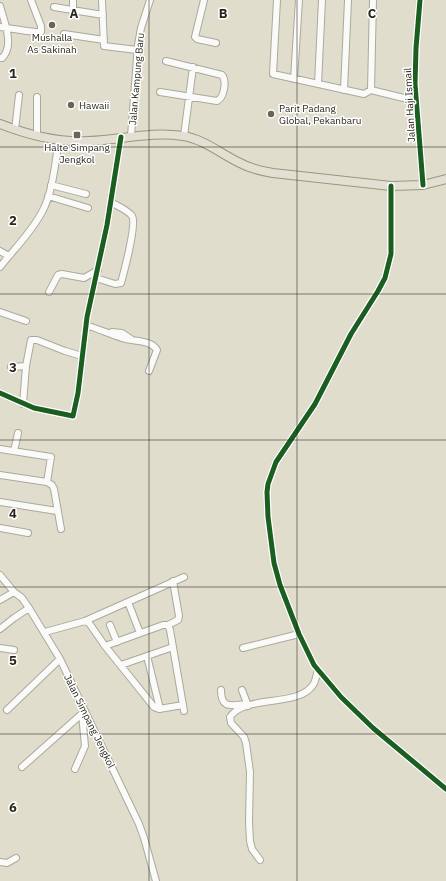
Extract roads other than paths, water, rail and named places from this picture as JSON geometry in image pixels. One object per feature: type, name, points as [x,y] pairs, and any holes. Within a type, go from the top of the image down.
[{"type":"main road","points":[[0,124],[37,136],[59,140],[89,141],[162,134],[184,136],[203,142],[237,162],[260,171],[391,186],[423,185],[446,179]]},
{"type":"street","points":[[3,28],[37,33],[41,32],[41,26],[30,0]]},
{"type":"street","points":[[73,0],[73,10]]},
{"type":"street","points":[[102,0],[104,46],[137,50]]},
{"type":"street","name":"Jalan Kampung Baru","points":[[131,136],[137,50],[141,28],[150,0]]},
{"type":"street","points":[[204,0],[195,37],[197,39],[216,44]]},
{"type":"street","points":[[277,0],[273,74],[364,94],[371,90],[416,101]]},
{"type":"street","points":[[294,79],[299,0]]},
{"type":"street","points":[[318,84],[322,0]]},
{"type":"street","points":[[344,90],[348,0]]},
{"type":"street","points":[[371,90],[373,0]]},
{"type":"street","name":"Jalan Haji Ismail","points":[[420,0],[416,59],[416,101],[423,185]]},
{"type":"street","points":[[0,6],[3,28],[8,44],[7,52],[2,58],[0,58]]},
{"type":"street","points":[[54,7],[103,15]]},
{"type":"street","points":[[64,34],[104,40]]},
{"type":"street","points":[[160,92],[219,101],[222,96],[224,77],[222,75],[166,60]]},
{"type":"street","points":[[184,136],[192,67]]},
{"type":"street","points":[[15,130],[20,95]]},
{"type":"street","points":[[37,97],[37,136]]},
{"type":"street","points":[[0,393],[23,404],[44,411],[73,416],[78,393],[86,325],[112,202],[121,137]]},
{"type":"street","points":[[0,267],[39,217],[46,204],[59,140]]},
{"type":"street","points":[[51,185],[86,194]]},
{"type":"street","points":[[391,186],[391,254],[385,278],[351,334],[315,404],[276,462],[268,484],[268,517],[274,563],[280,585],[310,659],[341,697],[373,728],[446,788]]},
{"type":"street","points":[[48,196],[88,208]]},
{"type":"street","points":[[96,278],[115,284],[122,283],[133,232],[134,222],[132,216],[112,202]]},
{"type":"street","points":[[0,251],[9,256]]},
{"type":"street","points":[[84,278],[98,270]]},
{"type":"street","points":[[49,292],[59,274],[84,278],[94,287]]},
{"type":"street","points":[[0,312],[26,321]]},
{"type":"street","points":[[86,325],[108,332],[123,339],[150,344],[156,349],[157,354],[149,371]]},
{"type":"street","points":[[23,404],[26,366],[30,343],[33,339],[65,352],[82,356]]},
{"type":"street","points":[[10,367],[26,366]]},
{"type":"street","points":[[14,451],[18,433]]},
{"type":"street","points":[[0,449],[50,457],[47,482]]},
{"type":"street","points":[[0,475],[47,482],[52,485],[61,529]]},
{"type":"street","points":[[0,502],[57,512]]},
{"type":"street","points":[[0,528],[28,533]]},
{"type":"street","name":"Jalan Simpang Jengkol","points":[[0,575],[14,592],[22,598],[45,632],[60,659],[84,712],[139,824],[156,881]]},
{"type":"street","points":[[45,632],[85,621],[184,577]]},
{"type":"street","points":[[105,646],[163,624],[168,625],[178,620],[179,616],[173,581]]},
{"type":"street","points":[[0,600],[14,592]]},
{"type":"street","points":[[128,602],[140,633]]},
{"type":"street","points":[[0,629],[29,608]]},
{"type":"street","points":[[85,621],[89,623],[105,646],[156,708],[184,708],[170,628],[168,625]]},
{"type":"street","points":[[110,625],[117,642]]},
{"type":"street","points":[[243,648],[299,634]]},
{"type":"street","points":[[121,665],[173,647]]},
{"type":"street","points":[[0,648],[14,650]]},
{"type":"street","points":[[147,656],[160,709]]},
{"type":"street","points":[[7,710],[60,659]]},
{"type":"street","points":[[221,690],[221,699],[224,704],[230,705],[248,705],[302,694],[309,690],[314,684],[318,670]]},
{"type":"street","points":[[242,690],[248,705]]},
{"type":"street","points":[[248,705],[236,711],[230,718],[231,723],[244,737],[246,743],[250,772],[250,841],[252,850],[260,860]]},
{"type":"street","points":[[22,767],[84,712]]},
{"type":"street","points":[[75,769],[85,746],[84,712]]},
{"type":"street","points":[[0,862],[7,863],[16,858]]},
{"type":"place","name":"Mushalla As Sakinah","points":[[52,25]]},
{"type":"place","name":"Hawaii","points":[[71,105]]},
{"type":"place","name":"Parit Padang Global, Pekanbaru","points":[[271,114]]},
{"type":"place","name":"Halte Simpang Jengkol","points":[[77,135]]}]
